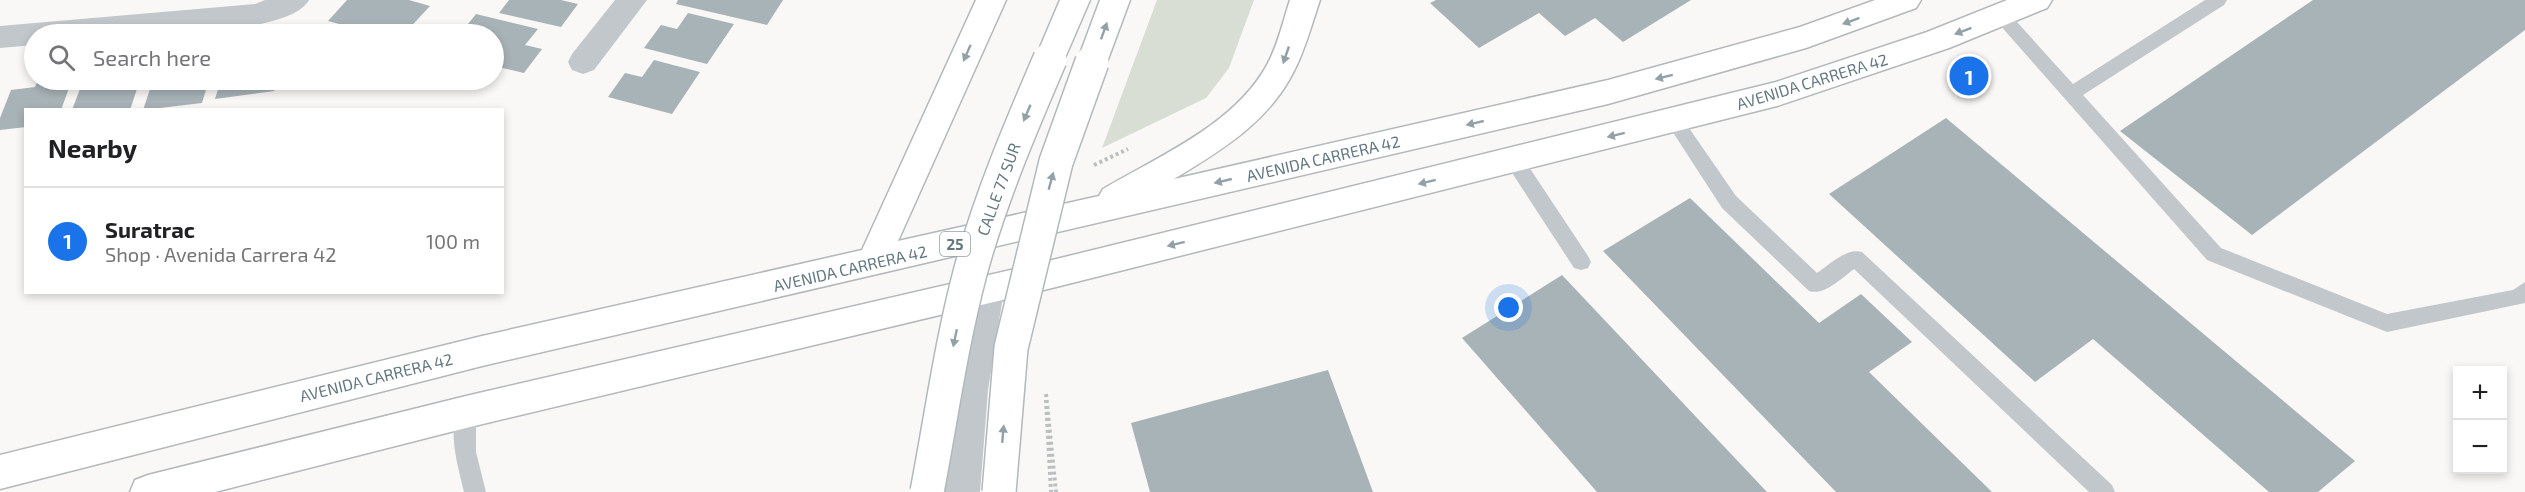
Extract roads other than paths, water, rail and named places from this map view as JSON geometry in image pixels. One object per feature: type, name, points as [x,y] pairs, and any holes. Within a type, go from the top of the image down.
[{"type":"main road","points":[[872,263],[991,0]]},
{"type":"main road","name":"CALLE 77 SUR","points":[[927,492],[954,341],[970,272],[999,178],[1075,0]]},
{"type":"main road","points":[[999,492],[1011,348],[1056,162],[1115,0]]},
{"type":"main road","points":[[1091,212],[1221,132],[1254,104],[1270,87],[1281,69],[1305,0]]},
{"type":"main road","name":"AVENIDA CARRERA 42","points":[[0,472],[482,351],[1608,92],[1723,62],[1806,37],[1906,0]]},
{"type":"main road","name":"AVENIDA CARRERA 42","points":[[148,492],[466,412],[987,290],[1777,94],[1848,72],[2001,16],[2037,0]]},
{"type":"street","points":[[152,24],[258,15],[294,0]]},
{"type":"street","points":[[583,62],[632,0]]},
{"type":"street","points":[[0,37],[24,35]]},
{"type":"street","points":[[962,492],[964,445],[979,328],[987,290]]},
{"type":"lane","points":[[2071,94],[2218,0]]},
{"type":"lane","points":[[2001,16],[2214,254],[2387,323],[2519,297],[2525,291]]},
{"type":"lane","points":[[1674,120],[1730,202],[1816,285],[1855,258],[2104,492]]},
{"type":"lane","points":[[1514,160],[1581,262]]},
{"type":"lane","points":[[466,412],[465,452],[475,492]]},
{"type":"place","name":"Suratrac","points":[[1969,76]]}]
